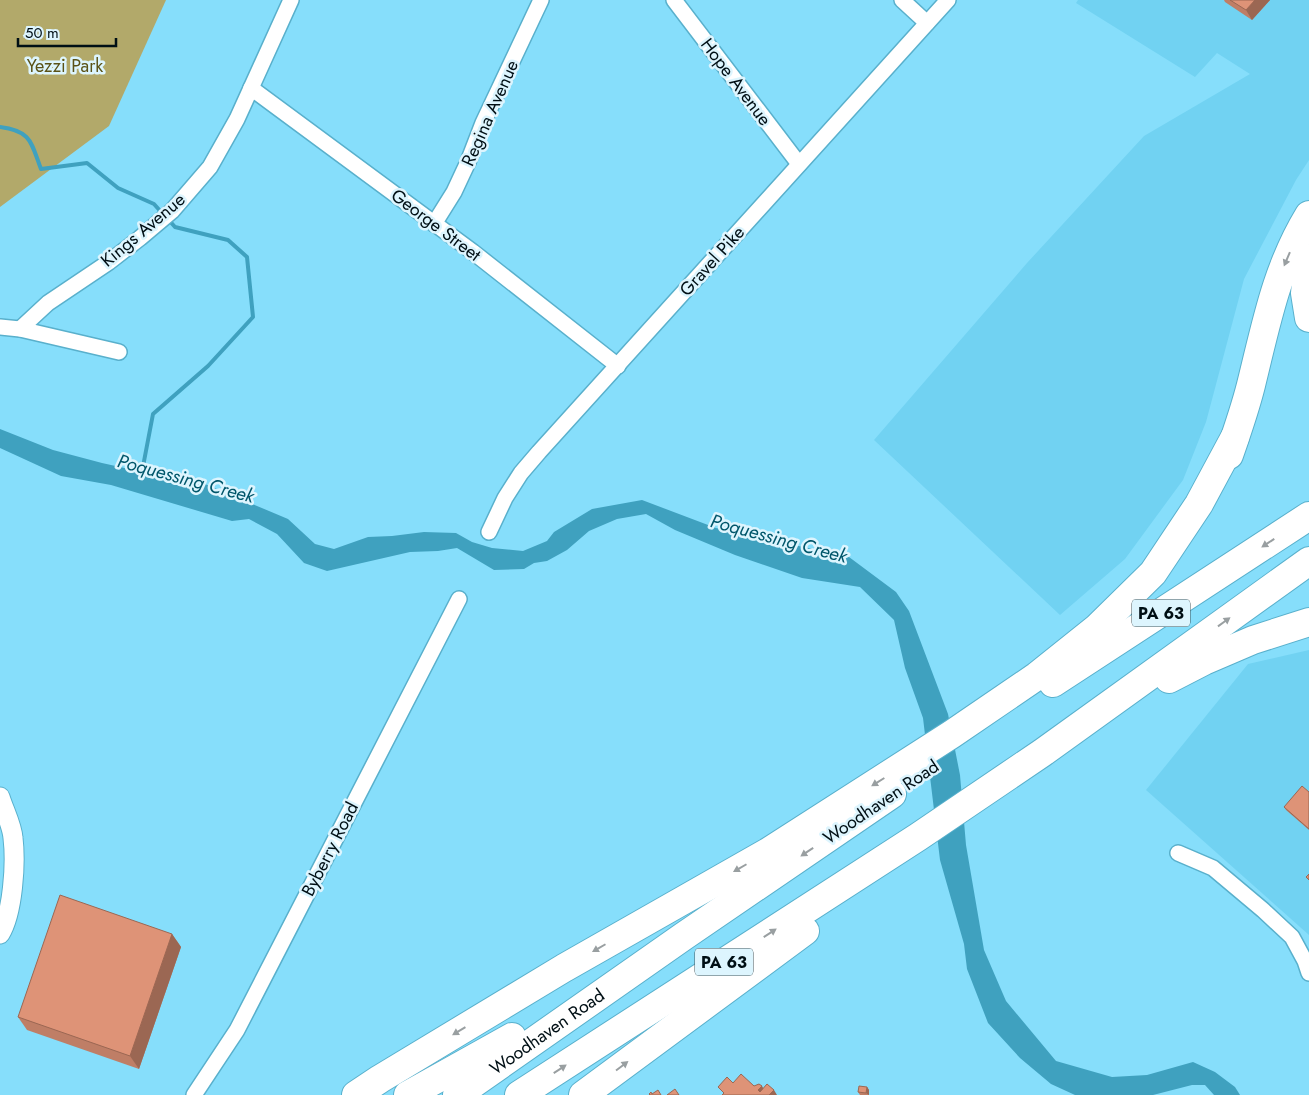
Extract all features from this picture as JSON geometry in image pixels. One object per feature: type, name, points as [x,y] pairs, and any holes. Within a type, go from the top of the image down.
[{"type":"highway","points":[[1012,710],[1036,687],[1118,622],[1155,584],[1190,537],[1208,506],[1223,474],[1251,385],[1276,287],[1287,256],[1309,216]]},
{"type":"highway","points":[[1309,258],[1305,293],[1309,318]]},
{"type":"highway","points":[[956,741],[1097,628],[1153,573],[1199,504],[1235,437]]},
{"type":"highway","name":"Woodhaven Road","points":[[457,1095],[684,936],[919,766],[956,741],[1012,710],[1309,516]]},
{"type":"highway","name":"Woodhaven Road","points":[[519,1095],[932,836],[970,810],[1042,753],[1309,561]]},
{"type":"highway","points":[[1042,753],[1124,699],[1185,663],[1247,636],[1284,625],[1309,621]]},
{"type":"highway","points":[[970,810],[1151,688],[1229,650],[1309,621]]},
{"type":"highway","points":[[356,1095],[564,968],[919,766]]},
{"type":"highway","points":[[583,1095],[932,836]]},
{"type":"highway","points":[[408,1095],[684,936]]},
{"type":"street","name":"Kings Avenue","points":[[20,329],[48,303],[109,262],[172,211],[216,158],[237,120],[291,0]]},
{"type":"street","name":"Regina Avenue","points":[[434,224],[457,184],[483,123],[541,0]]},
{"type":"street","name":"Hope Avenue","points":[[674,0],[799,164]]},
{"type":"street","points":[[902,0],[927,24]]},
{"type":"street","name":"Gravel Pike","points":[[489,532],[521,473],[569,417],[618,366],[948,0]]},
{"type":"street","name":"George Street","points":[[252,88],[434,224],[618,366]]},
{"type":"street","points":[[0,327],[20,329],[119,352]]},
{"type":"street","name":"Byberry Road","points":[[194,1095],[237,1030],[459,599]]},
{"type":"street","points":[[0,797],[13,836],[13,889],[0,934]]},
{"type":"street","points":[[1178,852],[1213,868],[1271,917],[1292,937],[1305,961],[1309,973]]},
{"type":"shaded area","points":[[1078,0],[1309,0],[1309,160],[1296,180],[1244,279],[1206,422],[1183,480],[1125,559],[1060,615],[874,440],[1027,263],[1144,136],[1250,74],[1217,53],[1195,77],[1076,3]]},
{"type":"shaded area","points":[[0,429],[53,450],[102,463],[147,473],[193,479],[288,519],[315,544],[334,549],[368,537],[424,532],[456,533],[472,542],[492,548],[523,551],[547,541],[554,532],[592,509],[642,500],[716,528],[849,557],[896,592],[909,611],[948,714],[960,775],[966,845],[984,950],[1006,1001],[1056,1061],[1112,1077],[1147,1075],[1193,1062],[1215,1072],[1235,1087],[1240,1095],[1214,1095],[1205,1085],[1192,1085],[1153,1095],[1075,1095],[1051,1084],[1020,1058],[988,1023],[967,969],[964,944],[940,860],[923,718],[905,668],[894,620],[860,587],[802,578],[735,555],[675,530],[646,514],[617,519],[589,531],[567,550],[547,561],[534,563],[524,569],[494,570],[457,548],[410,552],[327,571],[304,563],[277,534],[249,519],[232,521],[111,485],[61,476],[0,448]]},
{"type":"shaded area","points":[[1309,650],[1309,935],[1146,790],[1248,664]]},
{"type":"green space","name":"Yezzi Park","points":[[0,0],[166,0],[109,126],[0,207]]},
{"type":"building","points":[[1230,0],[1255,0],[1246,10]]},
{"type":"building","points":[[1302,786],[1309,792],[1309,829],[1284,807]]},
{"type":"building","points":[[60,895],[172,934],[130,1056],[18,1017]]},
{"type":"building","points":[[741,1074],[754,1086],[759,1084],[762,1086],[758,1090],[760,1092],[767,1084],[774,1090],[769,1095],[722,1095],[724,1093],[718,1087],[727,1077],[733,1083]]},
{"type":"building","points":[[859,1086],[867,1087],[866,1093],[858,1092]]},
{"type":"building","points":[[675,1089],[679,1095],[667,1095]]},
{"type":"building","points":[[658,1090],[661,1095],[649,1094],[651,1092],[652,1094]]},
{"type":"waterway","points":[[0,127],[18,132],[29,140],[41,169],[87,163],[118,188],[154,204],[162,213]]},
{"type":"waterway","name":"Poquessing Creek","points":[[141,477],[153,414],[208,366],[253,317],[247,257],[228,240],[175,227],[167,218]]}]
